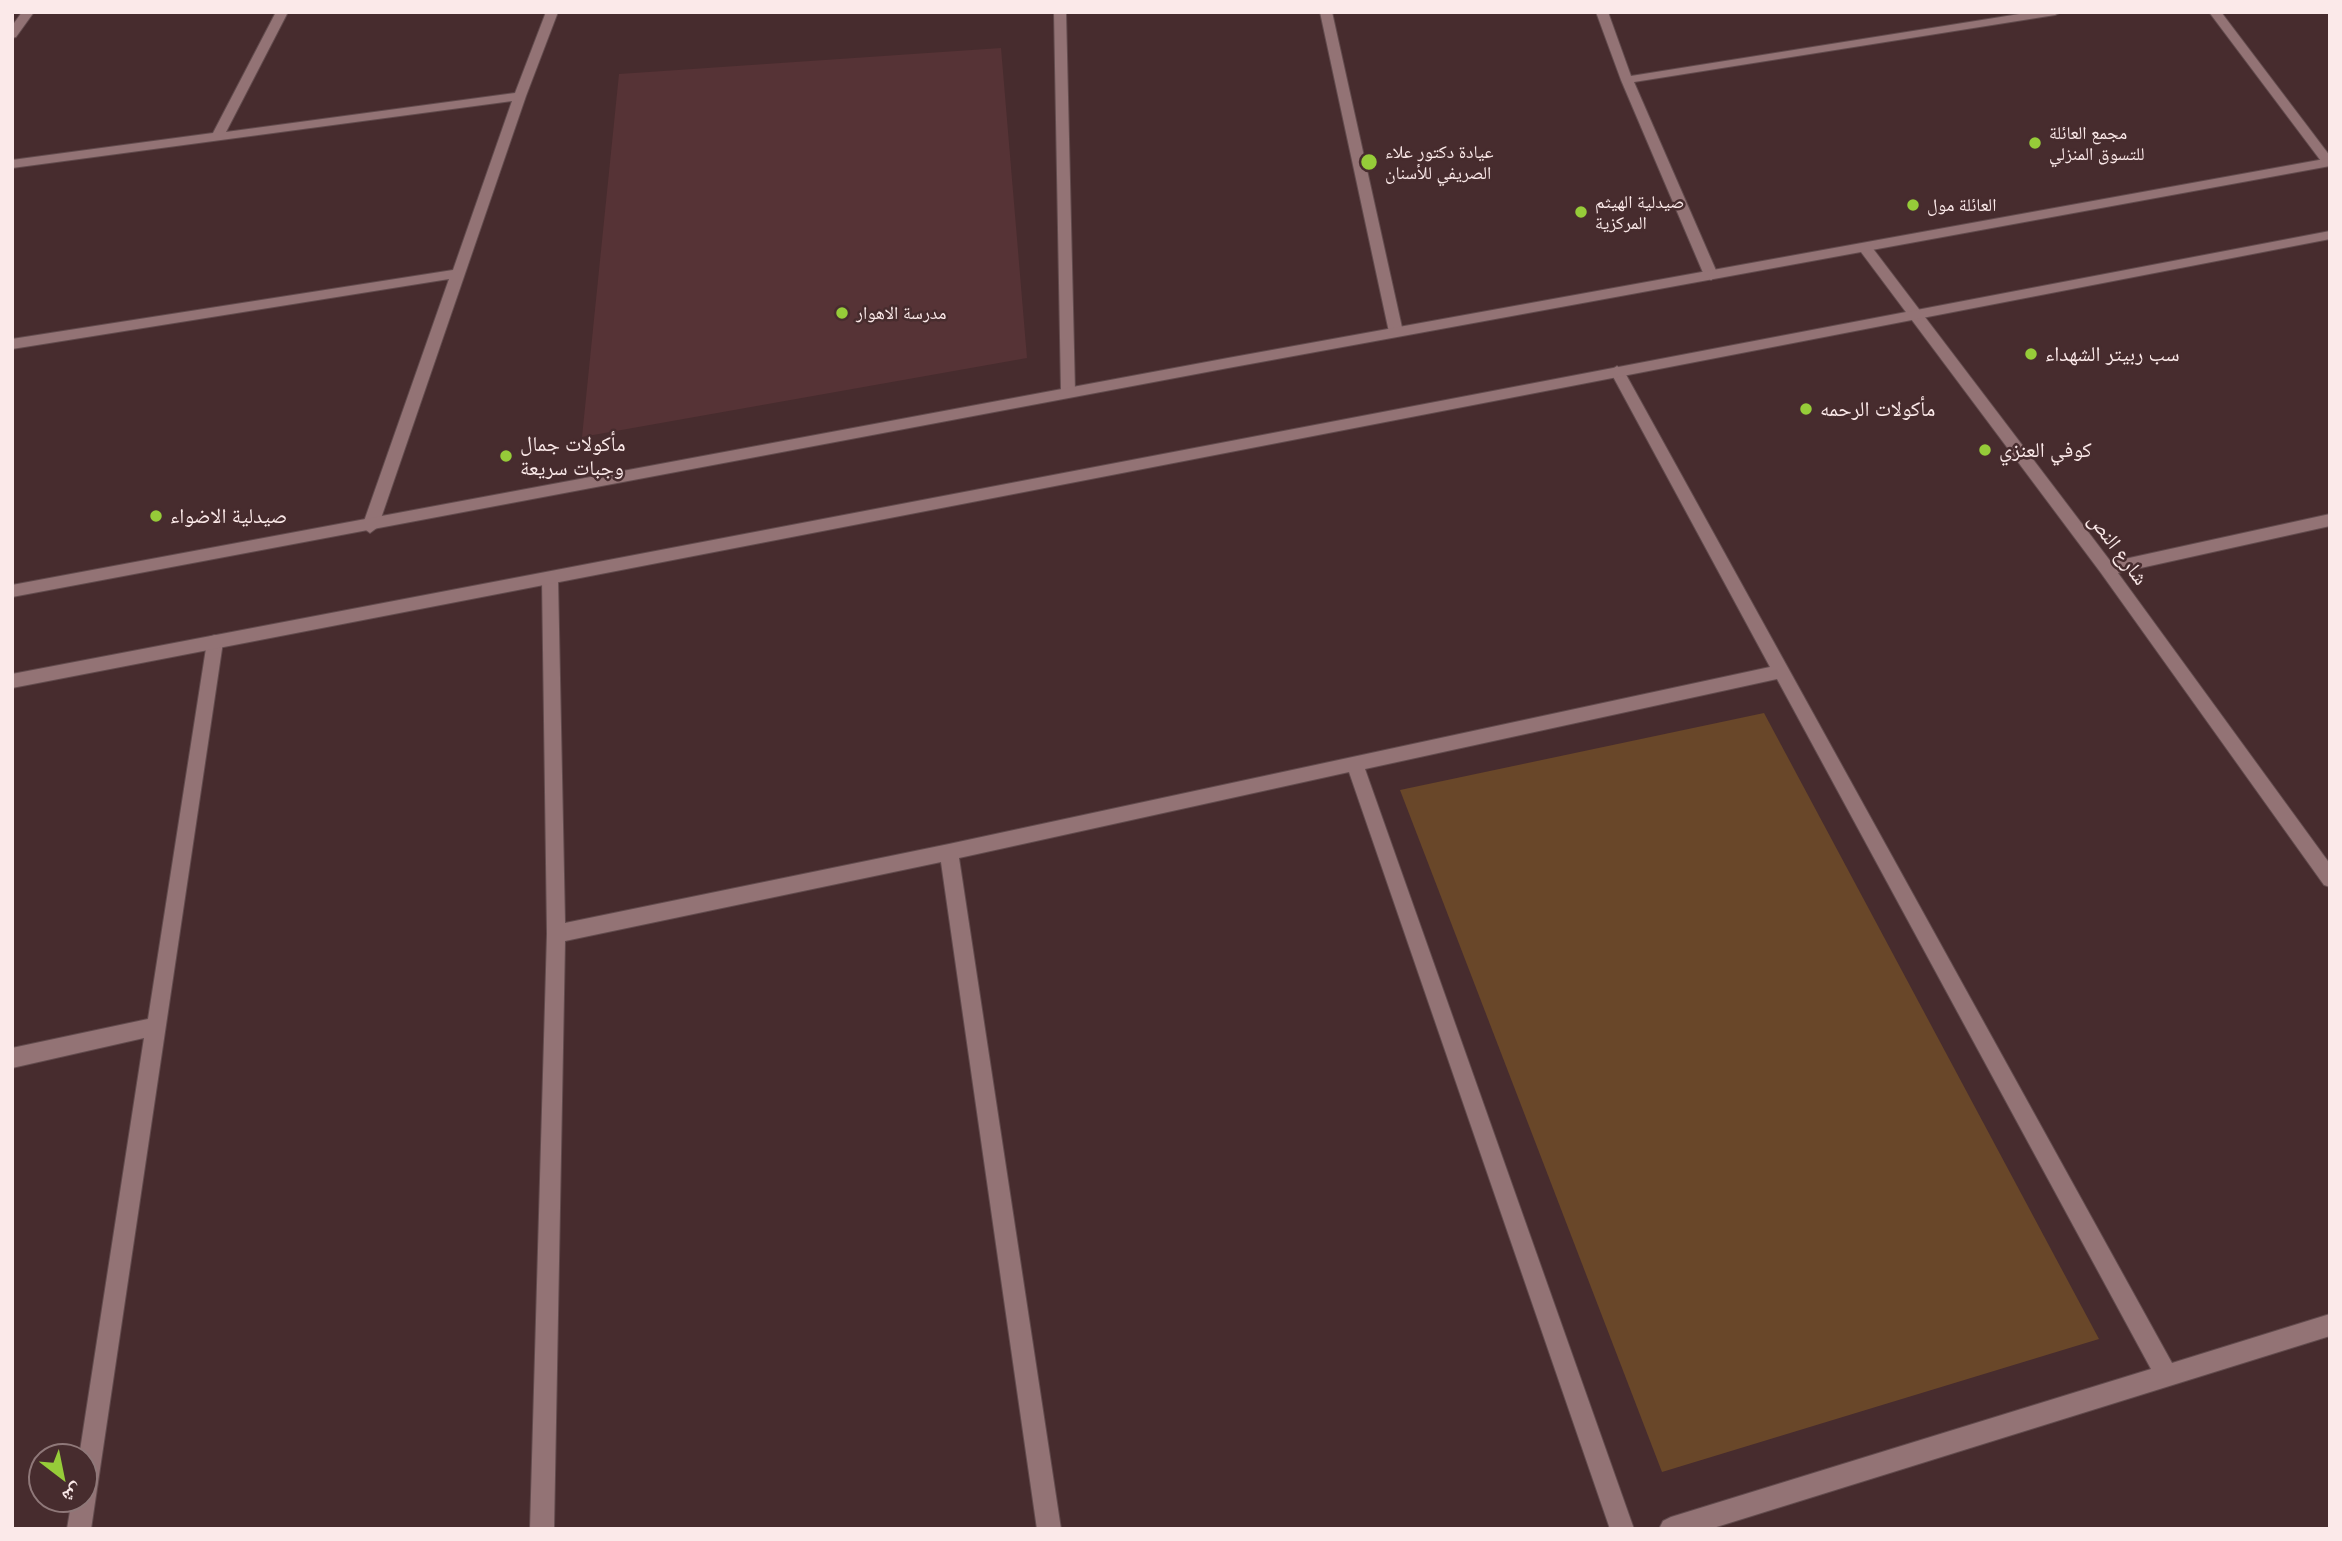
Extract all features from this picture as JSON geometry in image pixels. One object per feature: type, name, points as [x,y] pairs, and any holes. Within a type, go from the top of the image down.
[{"type":"street","points":[[217,137],[282,12]]},
{"type":"street","points":[[370,527],[520,96],[552,12]]},
{"type":"street","points":[[1060,12],[1068,392]]},
{"type":"street","points":[[1326,12],[1396,332]]},
{"type":"street","points":[[1602,12],[1627,80],[1711,275]]},
{"type":"street","points":[[1627,80],[2055,12]]},
{"type":"street","points":[[12,591],[370,527],[1068,392],[1866,249],[2329,162],[2214,12]]},
{"type":"street","points":[[12,35],[21,17]]},
{"type":"street","points":[[12,164],[520,96]]},
{"type":"street","points":[[12,681],[2330,235]]},
{"type":"street","name":"شارع النص","points":[[1866,249],[2107,569],[2330,879]]},
{"type":"street","points":[[12,344],[460,274]]},
{"type":"street","points":[[1616,371],[2166,1375]]},
{"type":"street","points":[[2107,569],[2330,520]]},
{"type":"street","points":[[542,1529],[556,934],[550,579]]},
{"type":"street","points":[[92,1443],[215,642]]},
{"type":"street","points":[[556,934],[949,852],[1781,671]]},
{"type":"street","points":[[1355,764],[1622,1529]]},
{"type":"street","points":[[949,852],[1049,1529]]},
{"type":"street","points":[[12,1058],[156,1026]]},
{"type":"street","points":[[1671,1529],[2330,1325]]},
{"type":"shaded area","points":[[1001,48],[1027,358],[582,437],[619,74]]},
{"type":"shaded area","points":[[1764,713],[2099,1339],[1662,1472],[1400,790]]},
{"type":"place","name":"مجمع العائلة للتسوق المنزلي","points":[[2035,143]]},
{"type":"place","name":"عيادة دكتور علاء الصريفي للأسنان","points":[[1369,162]]},
{"type":"place","name":"العائلة مول","points":[[1913,205]]},
{"type":"place","name":"صيدلية الهيثم المركزية","points":[[1581,212]]},
{"type":"place","name":"مدرسة الاهوار","points":[[842,313]]},
{"type":"place","name":"سب ربيتر الشهداء","points":[[2031,354]]},
{"type":"place","name":"مأكولات الرحمه","points":[[1806,409]]},
{"type":"place","name":"كوفي العنزي","points":[[1985,450]]},
{"type":"place","name":"مأكولات جمال وجبات سريعة","points":[[506,456]]},
{"type":"place","name":"صيدلية الاضواء","points":[[156,516]]}]
